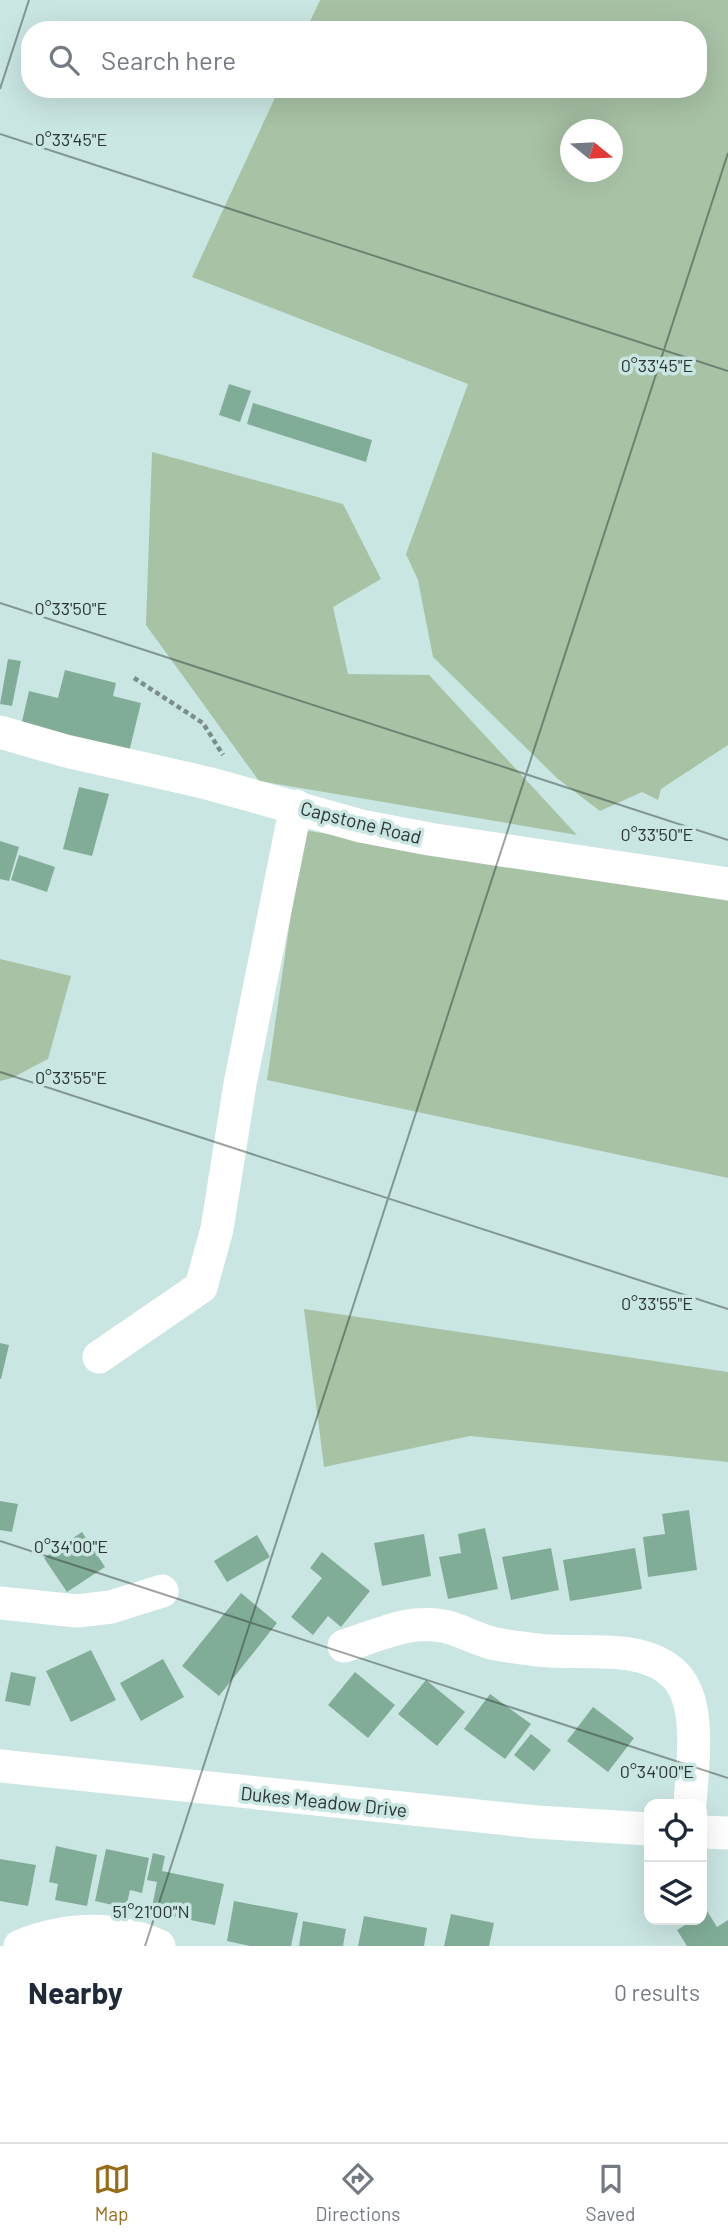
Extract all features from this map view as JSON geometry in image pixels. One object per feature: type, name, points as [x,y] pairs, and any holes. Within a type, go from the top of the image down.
[{"type":"street","name":"Capstone Road","points":[[0,732],[65,751],[296,806],[361,826],[429,839],[728,884]]},
{"type":"street","points":[[99,1357],[201,1287],[217,1229],[240,1083],[296,806]]},
{"type":"street","points":[[0,1603],[77,1611],[111,1607],[162,1591]]},
{"type":"street","points":[[344,1646],[415,1625],[447,1626],[488,1642],[535,1650],[626,1654],[662,1664],[676,1676],[687,1693],[691,1709],[693,1732],[690,1799]]},
{"type":"street","name":"Dukes Meadow Drive","points":[[0,1766],[536,1822],[644,1829]]},
{"type":"street","points":[[707,1832],[728,1833]]},
{"type":"street","points":[[20,1946],[63,1933],[88,1931],[110,1932],[143,1939],[159,1946]]},
{"type":"path","points":[[134,678],[203,723],[248,794]]},
{"type":"green space","points":[[320,0],[728,0],[728,745],[661,789],[658,800],[642,792],[600,811],[558,779],[433,657],[418,580],[406,554],[468,384],[192,277],[275,98],[707,98],[707,21],[310,21]]},
{"type":"green space","points":[[152,452],[343,504],[381,579],[333,607],[348,674],[429,675],[577,835],[259,781],[146,625]]},
{"type":"green space","points":[[303,830],[728,899],[728,1178],[267,1080]]},
{"type":"green space","points":[[0,959],[71,976],[48,1059],[12,1078],[0,1081]]},
{"type":"green space","points":[[304,1309],[728,1372],[728,1462],[470,1436],[324,1467]]},
{"type":"building","points":[[229,384],[251,391],[240,422],[219,415]]},
{"type":"building","points":[[253,403],[372,440],[366,462],[247,424]]},
{"type":"building","points":[[8,659],[21,661],[12,706],[0,704]]},
{"type":"building","points":[[65,670],[116,683],[113,696],[141,703],[129,752],[21,726],[29,691],[58,698]]},
{"type":"building","points":[[79,787],[109,794],[92,856],[63,849]]},
{"type":"building","points":[[0,841],[19,847],[9,881],[0,879]]},
{"type":"building","points":[[19,855],[55,867],[47,892],[11,880]]},
{"type":"building","points":[[0,1343],[9,1345],[1,1379],[0,1379]]},
{"type":"building","points":[[0,1501],[18,1504],[12,1532],[0,1530]]},
{"type":"building","points":[[689,1510],[697,1570],[648,1577],[643,1537],[665,1534],[662,1514]]},
{"type":"building","points":[[485,1528],[498,1589],[448,1599],[439,1557],[461,1553],[458,1534]]},
{"type":"building","points":[[82,1532],[105,1567],[67,1592],[44,1558]]},
{"type":"building","points":[[424,1534],[431,1576],[382,1586],[374,1543]]},
{"type":"building","points":[[257,1535],[270,1557],[227,1582],[214,1561]]},
{"type":"building","points":[[551,1548],[559,1590],[511,1600],[502,1557]]},
{"type":"building","points":[[635,1548],[642,1589],[570,1601],[563,1560]]},
{"type":"building","points":[[322,1552],[370,1591],[341,1627],[328,1616],[313,1635],[291,1617],[322,1578],[310,1568]]},
{"type":"building","points":[[241,1593],[277,1623],[219,1696],[182,1666]]},
{"type":"building","points":[[91,1650],[116,1700],[71,1722],[46,1671]]},
{"type":"building","points":[[163,1659],[184,1697],[141,1721],[120,1683]]},
{"type":"building","points":[[11,1672],[36,1677],[30,1706],[5,1701]]},
{"type":"building","points":[[355,1672],[395,1705],[368,1738],[328,1705]]},
{"type":"building","points":[[426,1680],[465,1712],[437,1746],[398,1714]]},
{"type":"building","points":[[490,1694],[531,1724],[505,1759],[464,1729]]},
{"type":"building","points":[[593,1707],[634,1738],[608,1772],[567,1741]]},
{"type":"building","points":[[531,1734],[551,1750],[534,1771],[514,1755]]},
{"type":"building","points":[[56,1846],[97,1855],[87,1906],[55,1900],[58,1884],[49,1882]]},
{"type":"building","points":[[106,1849],[149,1858],[142,1893],[130,1890],[126,1908],[95,1901]]},
{"type":"building","points":[[153,1853],[165,1856],[162,1871],[224,1884],[215,1925],[151,1912],[157,1882],[147,1880]]},
{"type":"building","points":[[0,1859],[36,1865],[28,1906],[0,1901]]},
{"type":"building","points":[[234,1901],[298,1913],[291,1946],[250,1946],[227,1941]]},
{"type":"building","points":[[707,1911],[717,1927],[728,1920],[728,1946],[687,1946],[677,1930],[685,1925],[707,1925]]},
{"type":"building","points":[[451,1914],[494,1923],[489,1946],[444,1946]]},
{"type":"building","points":[[364,1916],[427,1928],[424,1946],[358,1946]]},
{"type":"building","points":[[303,1921],[346,1929],[343,1946],[299,1946]]}]
